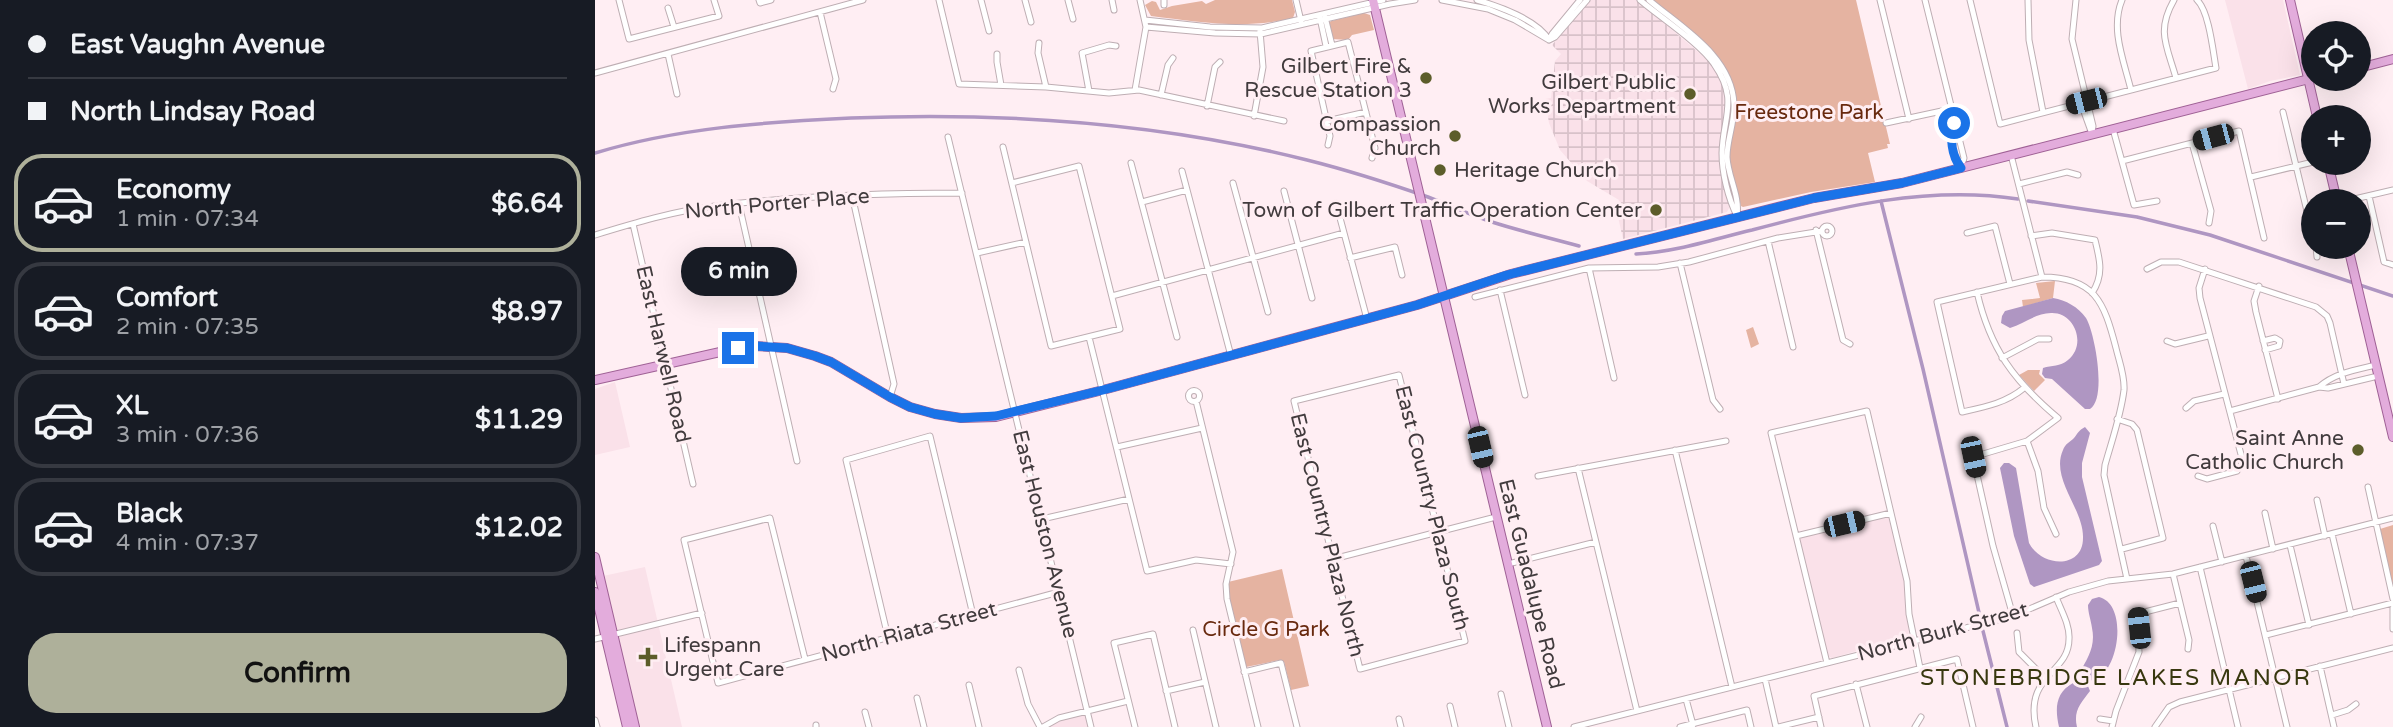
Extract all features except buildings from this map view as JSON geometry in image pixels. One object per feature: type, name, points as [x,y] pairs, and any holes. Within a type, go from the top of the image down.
[{"type":"main road","points":[[2290,0],[2301,41]]},
{"type":"main road","name":"East Guadalupe Road","points":[[1373,3],[1547,727]]},
{"type":"main road","points":[[2371,65],[2393,60]]},
{"type":"main road","points":[[595,380],[738,348],[772,347],[801,351],[831,362],[910,407],[947,417],[986,418],[1015,413],[1367,319],[1486,281],[1737,216],[1814,198],[1902,183],[2301,82]]},
{"type":"main road","points":[[2351,259],[2393,437]]},
{"type":"main road","points":[[595,557],[627,727]]},
{"type":"main road","points":[[595,593],[635,727]]},
{"type":"street","points":[[619,0],[629,39],[719,16],[714,0]]},
{"type":"street","points":[[759,2],[771,0]]},
{"type":"street","points":[[595,73],[863,0]]},
{"type":"street","points":[[939,0],[959,84],[1046,87],[1109,93],[1135,90],[1284,121]]},
{"type":"street","points":[[981,0],[989,31]]},
{"type":"street","points":[[1025,0],[1031,22]]},
{"type":"street","points":[[1068,0],[1073,19]]},
{"type":"street","points":[[1112,0],[1114,10]]},
{"type":"street","points":[[1135,90],[1145,24],[1140,0]]},
{"type":"street","points":[[1296,0],[1301,22]]},
{"type":"street","points":[[1145,24],[1260,31],[1383,0]]},
{"type":"street","points":[[1373,3],[1415,0]]},
{"type":"street","points":[[1442,0],[1487,9],[1515,20],[1549,40]]},
{"type":"street","points":[[1477,0],[1523,18],[1546,34],[1549,40]]},
{"type":"street","points":[[1549,40],[1580,0]]},
{"type":"street","points":[[1549,40],[1555,37],[1587,0]]},
{"type":"street","points":[[1640,0],[1706,54],[1725,83],[1729,105],[1722,162],[1737,216]]},
{"type":"street","points":[[1649,0],[1715,56],[1731,84],[1734,115],[1727,156],[1738,207],[1737,216]]},
{"type":"street","points":[[1880,0],[1909,119]]},
{"type":"street","points":[[1925,0],[1954,123],[1952,145],[1956,161],[1961,168]]},
{"type":"street","points":[[1970,0],[2000,124],[2217,68],[2205,16],[2197,0]]},
{"type":"street","points":[[2028,0],[2029,40],[2043,112]]},
{"type":"street","points":[[2076,0],[2072,39],[2086,101],[2083,109],[2092,134]]},
{"type":"street","points":[[2122,0],[2116,23],[2117,35],[2131,90]]},
{"type":"street","points":[[2174,0],[2164,19],[2164,30],[2176,78]]},
{"type":"street","points":[[669,8],[674,27]]},
{"type":"street","points":[[820,12],[836,79],[833,89]]},
{"type":"street","points":[[1323,17],[1329,45]]},
{"type":"street","points":[[1254,116],[1263,67],[1260,31]]},
{"type":"street","points":[[1328,145],[1330,136],[1311,51],[1348,42],[1375,148],[1372,158]]},
{"type":"street","points":[[1039,43],[1038,53],[1046,87]]},
{"type":"street","points":[[1089,91],[1082,53],[1109,45],[1116,46]]},
{"type":"street","points":[[668,54],[677,94]]},
{"type":"street","points":[[997,54],[1001,85]]},
{"type":"street","points":[[1161,95],[1168,65],[1173,58]]},
{"type":"street","points":[[1207,106],[1215,67],[1220,62]]},
{"type":"street","points":[[1886,123],[1951,108]]},
{"type":"street","points":[[1327,121],[1366,112]]},
{"type":"street","points":[[2283,112],[2302,189]]},
{"type":"street","points":[[2113,129],[2134,205],[2157,201]]},
{"type":"street","points":[[2122,161],[2239,131],[2264,238]]},
{"type":"street","name":"East Houston Avenue","points":[[948,137],[1091,727]]},
{"type":"street","points":[[2192,143],[2211,211],[2209,223]]},
{"type":"street","points":[[1003,146],[1051,346],[1120,329],[1079,166],[1012,183]]},
{"type":"street","points":[[2011,155],[2042,277]]},
{"type":"street","points":[[1131,163],[1177,337]]},
{"type":"street","points":[[2251,177],[2301,165]]},
{"type":"street","points":[[1182,171],[1231,356]]},
{"type":"street","points":[[2018,184],[2067,172],[2078,175]]},
{"type":"street","points":[[1233,183],[1268,312]]},
{"type":"street","points":[[1142,202],[1187,190]]},
{"type":"street","points":[[2371,196],[2393,190]]},
{"type":"street","points":[[1284,191],[1312,298]]},
{"type":"street","name":"North Porter Place","points":[[595,235],[682,211],[739,204],[852,195],[962,193]]},
{"type":"street","points":[[852,195],[894,384],[890,397]]},
{"type":"street","points":[[739,204],[797,461]]},
{"type":"street","points":[[1336,204],[1367,319]]},
{"type":"street","points":[[2371,204],[2385,262],[2393,265]]},
{"type":"street","name":"East Harwell Road","points":[[633,223],[693,484]]},
{"type":"street","points":[[1967,233],[1995,226],[2010,284]]},
{"type":"street","points":[[1475,297],[1588,268],[1646,268],[1680,263],[1819,230],[1843,340],[1850,344]]},
{"type":"street","points":[[1112,296],[1344,233]]},
{"type":"street","points":[[2032,236],[2052,233],[2095,240],[2101,269],[2098,284],[2092,293]]},
{"type":"street","points":[[1768,241],[1793,347]]},
{"type":"street","points":[[977,253],[1026,242]]},
{"type":"street","points":[[1350,258],[1395,247],[1402,275]]},
{"type":"street","points":[[2147,269],[2152,265],[2171,261],[2259,286],[2316,307],[2327,316],[2344,384]]},
{"type":"street","points":[[1680,263],[1713,400],[1720,410]]},
{"type":"street","points":[[1541,267],[1544,279]]},
{"type":"street","points":[[1588,268],[1614,378]]},
{"type":"street","points":[[2198,476],[2207,478],[2237,471],[2243,463],[2199,293],[2205,269]]},
{"type":"street","points":[[2024,388],[2008,400],[1962,412],[1937,302],[2042,277],[2070,279],[2092,293],[2102,304],[2123,377],[2124,388],[2105,475],[2127,579]]},
{"type":"street","points":[[2259,286],[2254,301],[2278,399]]},
{"type":"street","points":[[1500,290],[1525,395]]},
{"type":"street","points":[[1977,292],[1988,328],[2002,358],[2024,388],[2059,418],[2027,441],[1973,457],[1993,546],[2013,617]]},
{"type":"street","points":[[2167,341],[2175,344],[2209,336]]},
{"type":"street","points":[[1089,337],[1147,571],[1196,560],[1231,564]]},
{"type":"street","points":[[2263,341],[2275,338],[2280,341],[2279,346],[2265,349]]},
{"type":"street","points":[[2002,358],[2038,339],[2049,339]]},
{"type":"street","points":[[2319,387],[2327,379],[2341,373],[2376,365]]},
{"type":"street","name":"East Country Plaza South","points":[[1294,401],[1399,375],[1438,531],[1465,641],[1360,669]]},
{"type":"street","points":[[2230,411],[2319,387],[2328,388],[2378,376]]},
{"type":"street","points":[[2186,408],[2194,401],[2224,394]]},
{"type":"street","points":[[1196,401],[1233,551],[1226,584],[1227,599],[1258,727]]},
{"type":"street","name":"East Country Plaza North","points":[[1294,401],[1360,669]]},
{"type":"street","points":[[1827,663],[1771,433],[1867,411],[1907,581],[1909,614],[1920,668]]},
{"type":"street","points":[[2117,419],[2133,424],[2137,430],[2163,538],[2122,549]]},
{"type":"street","points":[[1117,447],[1202,428]]},
{"type":"street","points":[[888,637],[846,460],[930,436],[973,615]]},
{"type":"street","points":[[1538,476],[1725,441]]},
{"type":"street","points":[[2027,441],[2038,471],[2044,508],[2056,534]]},
{"type":"street","points":[[1675,450],[1732,687]]},
{"type":"street","points":[[1578,468],[1637,711]]},
{"type":"street","points":[[2368,487],[2393,604],[2393,629]]},
{"type":"street","points":[[1042,519],[1129,499]]},
{"type":"street","points":[[2317,500],[2351,614]]},
{"type":"street","points":[[1796,536],[1891,513]]},
{"type":"street","points":[[2265,513],[2273,549]]},
{"type":"street","points":[[1333,559],[1496,516]]},
{"type":"street","points":[[595,639],[702,612],[684,541],[770,518],[805,659]]},
{"type":"street","name":"North Burk Street","points":[[1574,727],[2013,617],[2056,597],[2108,581],[2173,574],[2393,518]]},
{"type":"street","points":[[2213,526],[2222,562]]},
{"type":"street","points":[[1508,564],[1596,542]]},
{"type":"street","points":[[2290,545],[2309,625]]},
{"type":"street","points":[[2246,555],[2287,727]]},
{"type":"street","points":[[2200,567],[2238,727]]},
{"type":"street","points":[[2173,574],[2189,640],[2188,649]]},
{"type":"street","name":"North Riata Street","points":[[702,612],[718,683],[1059,592]]},
{"type":"street","points":[[2036,727],[2034,700],[2045,678],[2065,656],[2069,647],[2068,629],[2056,597]]},
{"type":"street","points":[[2100,719],[2112,724],[2139,652],[2137,614],[2181,603]]},
{"type":"street","points":[[2266,635],[2393,604]]},
{"type":"street","points":[[1193,630],[1216,727]]},
{"type":"street","points":[[2017,633],[2019,652],[2045,678]]},
{"type":"street","points":[[1135,727],[1114,643],[1153,634],[1175,727]]},
{"type":"street","points":[[2155,727],[2161,715],[2174,704],[2393,648]]},
{"type":"street","points":[[1821,727],[1814,696],[1957,659],[1973,727]]},
{"type":"street","points":[[1244,672],[1281,663],[1297,727]]},
{"type":"street","points":[[2320,666],[2335,727]]},
{"type":"street","points":[[1019,670],[1028,705],[1042,727],[1059,719],[1128,701]]},
{"type":"street","points":[[1765,679],[1777,727],[1819,717]]},
{"type":"street","points":[[1166,691],[1205,682]]},
{"type":"street","points":[[1856,684],[1867,727]]},
{"type":"street","points":[[969,685],[979,727]]},
{"type":"street","points":[[1501,694],[1510,727]]},
{"type":"street","points":[[917,698],[924,727]]},
{"type":"street","points":[[1686,699],[1693,725]]},
{"type":"street","points":[[2332,715],[2348,710],[2356,704]]},
{"type":"street","points":[[1450,706],[1455,727]]},
{"type":"street","points":[[1680,727],[1747,710],[1751,727]]},
{"type":"street","points":[[865,712],[869,727]]},
{"type":"street","points":[[1915,727],[1921,717]]},
{"type":"street","points":[[1399,719],[1401,727]]},
{"type":"street","points":[[595,720],[597,727]]},
{"type":"shaded area","points":[[1591,0],[1637,0],[1711,63],[1721,79],[1727,101],[1722,138],[1730,206],[1727,212],[1623,239],[1616,208],[1619,200],[1587,181],[1560,150],[1549,123],[1545,99],[1551,98],[1555,61],[1561,54],[1552,45]]},
{"type":"shaded area","points":[[2225,0],[2283,0],[2300,75],[2248,89]]},
{"type":"shaded area","points":[[2053,298],[2075,307],[2086,318],[2089,326],[2096,351],[2099,380],[2095,403],[2090,409],[2085,409],[2052,379],[2045,378],[2042,374],[2043,368],[2062,364],[2074,354],[2077,338],[2072,323],[2059,314],[2051,313],[2010,328],[2001,323],[2005,311]]},
{"type":"shaded area","points":[[615,382],[630,447],[595,455],[595,389]]},
{"type":"shaded area","points":[[2085,427],[2090,433],[2082,463],[2082,477],[2102,561],[2099,565],[2034,587],[2030,584],[2014,536],[2000,468],[2004,463],[2009,463],[2016,468],[2029,543],[2035,551],[2051,560],[2069,560],[2076,556],[2081,548],[2082,527],[2064,483],[2060,461],[2065,446]]},
{"type":"shaded area","points":[[1889,517],[1906,587],[1909,636],[1832,658],[1828,656],[1800,537]]},
{"type":"shaded area","points":[[645,567],[682,727],[639,727],[603,576]]},
{"type":"shaded area","points":[[2099,597],[2108,602],[2114,612],[2117,638],[2110,664],[2103,675],[2094,681],[2079,674],[2093,641],[2088,605],[2092,599]]},
{"type":"shaded area","points":[[2073,683],[2088,686],[2090,691],[2077,712],[2077,727],[2059,727],[2058,702],[2063,692]]},
{"type":"shaded area","points":[[1087,712],[1091,727],[1043,727],[1051,722]]},
{"type":"green space","points":[[1215,0],[1292,0],[1295,12],[1293,18],[1275,22],[1222,24],[1151,16],[1145,5],[1156,2],[1160,10],[1202,1],[1206,4]]},
{"type":"green space","name":"Freestone Park","points":[[1651,0],[1856,0],[1890,144],[1887,144],[1888,148],[1868,153],[1875,182],[1741,206],[1729,159],[1733,87],[1727,73],[1699,38]]},
{"type":"green space","points":[[1364,13],[1370,15],[1374,30],[1352,35],[1348,40],[1332,39],[1329,23],[1331,21]]},
{"type":"green space","points":[[2055,281],[2053,298],[2023,307],[2022,300],[2040,298],[2036,283]]},
{"type":"green space","points":[[1753,327],[1759,344],[1751,348],[1746,330]]},
{"type":"green space","points":[[2028,370],[2040,370],[2039,374],[2045,380],[2034,391],[2019,375]]},
{"type":"green space","points":[[2393,525],[2393,587],[2380,529]]},
{"type":"green space","name":"Circle G Park","points":[[1282,569],[1309,686],[1291,690],[1284,662],[1280,660],[1246,667],[1228,598],[1228,582]]},
{"type":"waterway","points":[[595,153],[690,132],[786,122],[909,117],[1081,122],[1194,137],[1307,160],[1428,197],[1492,222],[1579,246]]},
{"type":"waterway","points":[[1636,254],[1680,248],[1817,213],[1883,201],[1951,195],[2018,199]]},
{"type":"waterway","points":[[1881,201],[1980,617]]},
{"type":"waterway","points":[[2028,201],[2137,217],[2210,235],[2393,296]]},
{"type":"waterway","points":[[1983,631],[2007,727]]},
{"type":"place","name":"Gilbert Fire & Rescue Station 3","points":[[1426,78]]},
{"type":"place","name":"Gilbert Public Works Department","points":[[1690,94]]},
{"type":"place","name":"Compassion Church","points":[[1455,136]]},
{"type":"place","name":"Heritage Church","points":[[1440,170]]},
{"type":"place","name":"Town of Gilbert Traffic Operation Center","points":[[1656,210]]},
{"type":"place","name":"Saint Anne Catholic Church","points":[[2358,450]]},
{"type":"place","name":"Lifespann Urgent Care","points":[[648,657]]},
{"type":"district","name":"STONEBRIDGE LAKES MANOR","points":[[2116,678]]},
{"type":"route","points":[[738,348],[755,346],[801,351],[831,362],[910,407],[947,417],[986,418],[1015,413],[1417,305],[1507,275],[1728,218],[1814,198],[1902,183],[1961,168],[1956,161],[1952,145],[1954,123]]}]
